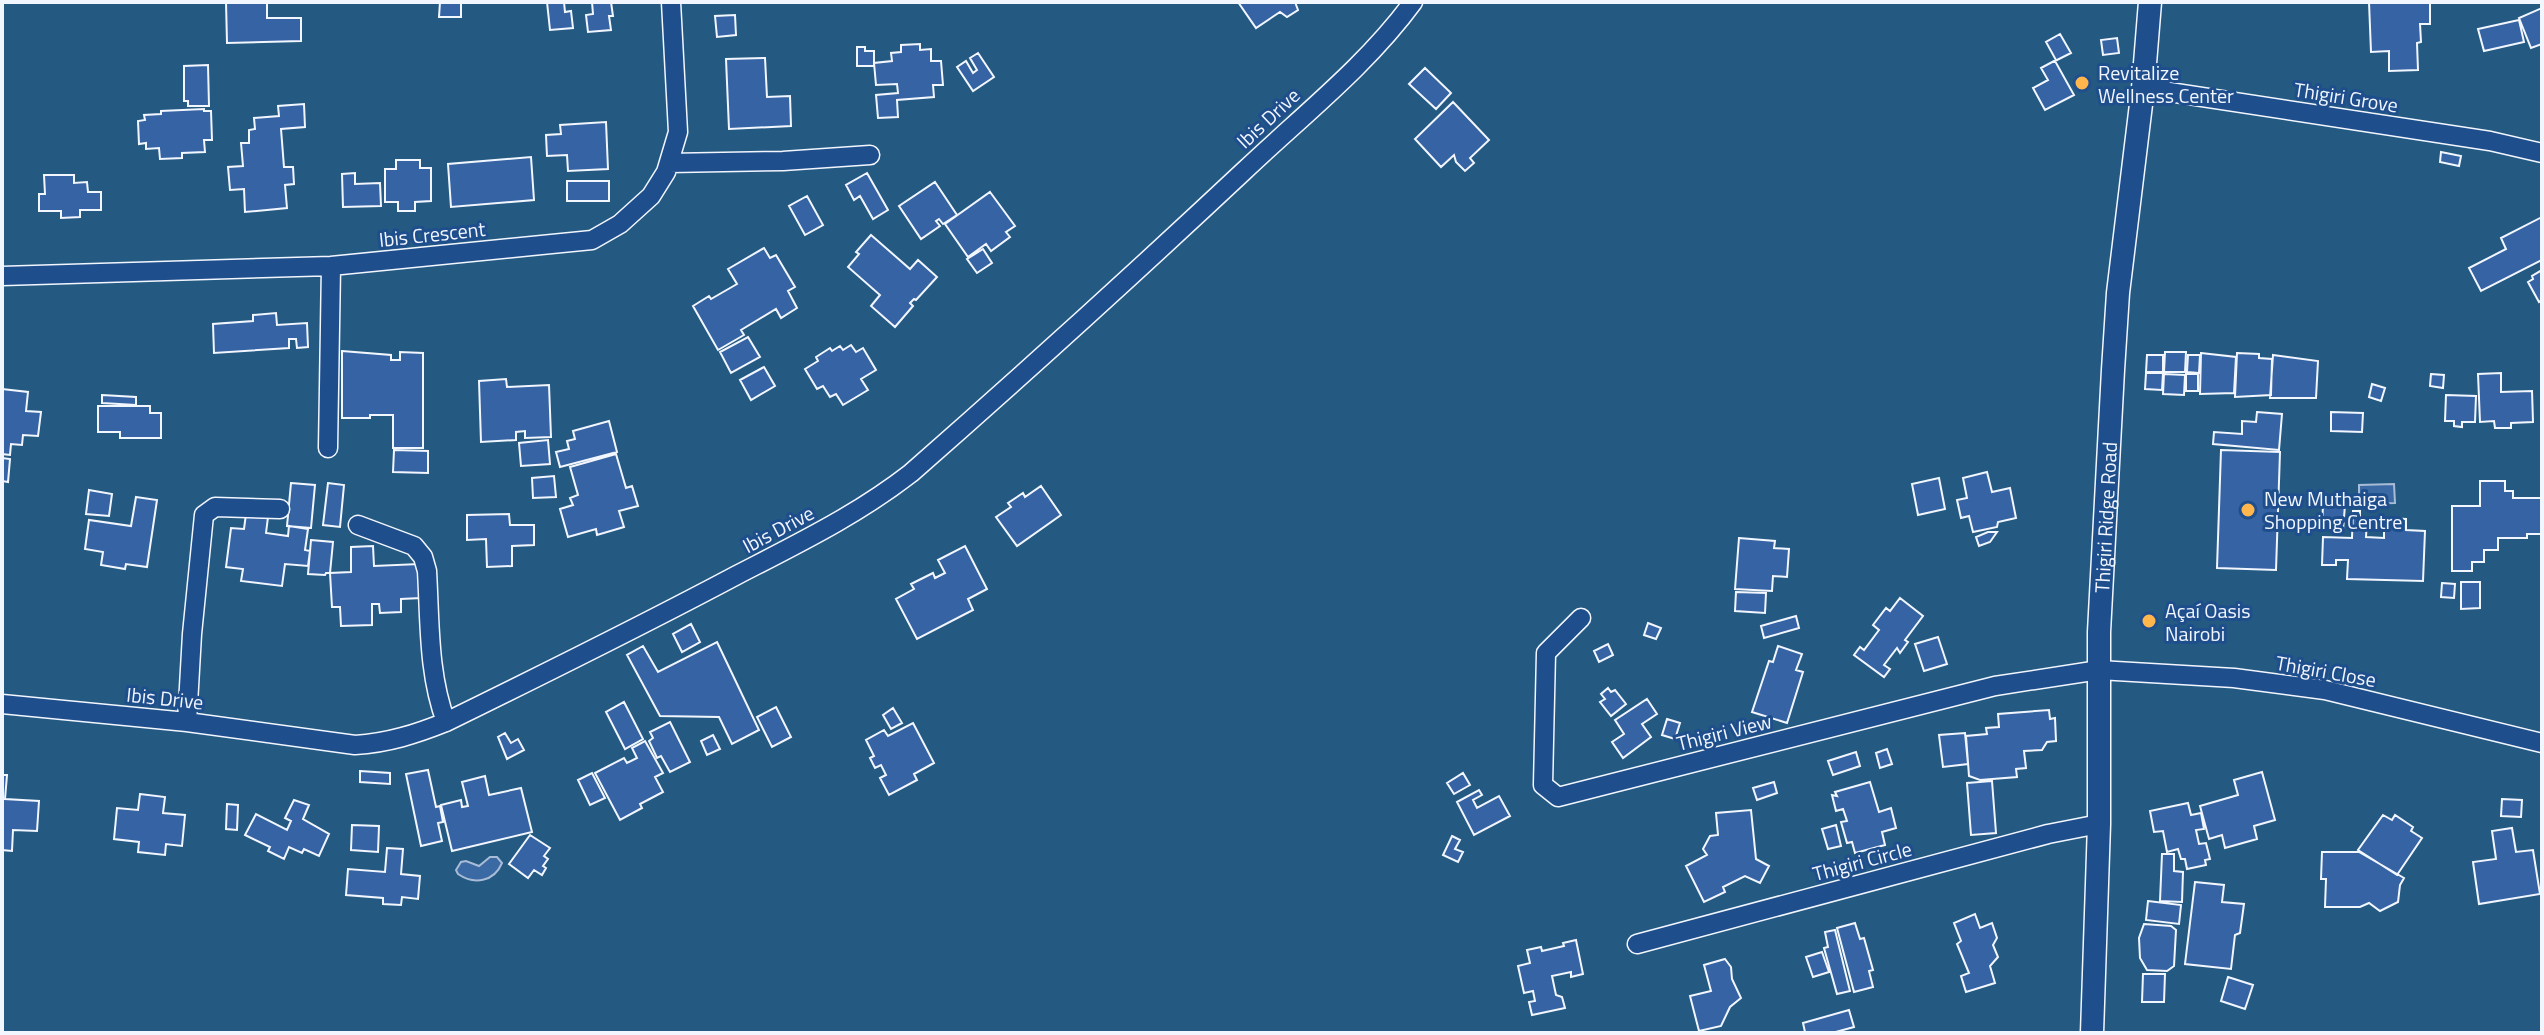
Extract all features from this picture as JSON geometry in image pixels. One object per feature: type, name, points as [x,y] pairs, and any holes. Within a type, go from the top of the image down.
[{"type":"street","name":"Ibis Crescent","points":[[2,276],[331,266],[592,240],[620,224],[651,196],[669,163],[678,132],[671,2]]},
{"type":"street","name":"Ibis Drive","points":[[2,704],[187,722],[355,745],[379,744],[446,722],[648,622],[844,519],[881,497],[911,473],[1084,320],[1341,80],[1398,23],[1413,2]]},
{"type":"street","name":"Thigiri Ridge Road","points":[[2092,1033],[2099,824],[2099,670],[2118,293],[2143,88],[2150,2]]},
{"type":"street","name":"Thigiri Grove","points":[[2143,88],[2490,141],[2542,153]]},
{"type":"street","points":[[669,163],[783,161],[870,155]]},
{"type":"street","points":[[328,448],[331,266]]},
{"type":"street","points":[[187,722],[204,515],[215,507],[280,509]]},
{"type":"street","points":[[358,525],[414,546],[423,557],[427,571],[432,664],[437,698],[446,722]]},
{"type":"street","name":"Thigiri View","points":[[1581,618],[1546,653],[1543,785],[1558,797],[1995,686],[2099,670]]},
{"type":"street","name":"Thigiri Close","points":[[2099,670],[2234,678],[2325,690],[2542,743]]},
{"type":"street","name":"Thigiri Circle","points":[[1637,944],[2048,834],[2099,824]]},
{"type":"shaded area","points":[[2,2],[2542,2],[2542,1033],[2,1033]]},
{"type":"shaded area","points":[[2394,484],[2395,503],[2359,504],[2359,485]]},
{"type":"shaded area","points":[[490,857],[497,857],[502,863],[489,878],[470,880],[456,870],[461,862],[479,866]]},
{"type":"building","points":[[226,2],[267,2],[267,18],[301,18],[301,41],[227,43]]},
{"type":"building","points":[[440,2],[461,2],[461,17],[439,17]]},
{"type":"building","points":[[547,2],[564,2],[565,12],[571,11],[573,28],[550,30]]},
{"type":"building","points":[[592,2],[611,2],[611,30],[588,32],[586,15],[593,14]]},
{"type":"building","points":[[1238,2],[1295,2],[1298,10],[1287,17],[1280,12],[1256,28]]},
{"type":"building","points":[[2369,2],[2430,2],[2430,24],[2420,24],[2418,70],[2389,71],[2389,51],[2371,52]]},
{"type":"building","points":[[2542,8],[2542,44],[2531,48],[2519,18]]},
{"type":"building","points":[[735,15],[736,35],[717,37],[715,16]]},
{"type":"building","points":[[2519,20],[2524,42],[2484,51],[2478,29]]},
{"type":"building","points":[[2060,34],[2071,53],[2055,61],[2074,95],[2045,110],[2033,88],[2048,80],[2041,68],[2056,60],[2046,42]]},
{"type":"building","points":[[2117,38],[2119,53],[2103,55],[2101,40]]},
{"type":"building","points":[[920,44],[920,50],[931,49],[931,61],[941,61],[943,85],[933,85],[934,97],[897,100],[898,117],[878,118],[876,95],[898,93],[897,84],[876,85],[874,63],[892,61],[891,53],[901,52],[901,45]]},
{"type":"building","points":[[857,47],[874,51],[874,66],[857,66]]},
{"type":"building","points":[[978,53],[994,77],[973,91],[957,67],[966,61],[973,73],[977,70],[970,58]]},
{"type":"building","points":[[765,58],[767,97],[790,96],[791,126],[729,129],[726,59]]},
{"type":"building","points":[[208,65],[209,106],[188,106],[188,101],[184,101],[184,66]]},
{"type":"building","points":[[1425,68],[1451,93],[1436,109],[1409,84]]},
{"type":"building","points":[[1453,102],[1489,140],[1470,158],[1474,163],[1465,171],[1454,155],[1441,167],[1415,139]]},
{"type":"building","points":[[304,104],[305,127],[281,129],[284,167],[293,167],[294,184],[285,185],[287,208],[245,212],[244,189],[230,190],[228,167],[243,166],[241,143],[249,143],[249,130],[255,129],[254,118],[279,116],[278,106]]},
{"type":"building","points":[[204,109],[211,111],[212,140],[204,140],[205,152],[182,153],[182,158],[160,159],[159,148],[146,149],[146,143],[139,144],[138,121],[145,120],[144,115]]},
{"type":"building","points":[[606,122],[608,169],[568,171],[567,155],[547,156],[546,135],[561,134],[560,125]]},
{"type":"building","points":[[2441,152],[2461,156],[2459,166],[2440,162]]},
{"type":"building","points":[[531,157],[534,200],[451,207],[448,164]]},
{"type":"building","points":[[396,160],[420,160],[420,168],[431,168],[431,201],[415,202],[415,211],[398,211],[398,202],[385,202],[385,169],[396,169]]},
{"type":"building","points":[[355,173],[355,184],[380,183],[381,206],[343,207],[342,174]]},
{"type":"building","points":[[867,173],[888,210],[873,219],[860,196],[854,200],[846,185]]},
{"type":"building","points":[[44,175],[74,175],[74,183],[87,182],[88,192],[101,192],[101,210],[80,210],[80,217],[61,218],[61,211],[39,211],[39,194],[45,194]]},
{"type":"building","points":[[567,181],[609,181],[609,201],[567,201]]},
{"type":"building","points":[[935,182],[957,215],[943,224],[939,219],[936,221],[940,226],[921,239],[899,206]]},
{"type":"building","points":[[990,192],[1015,226],[1006,232],[1010,237],[991,251],[986,244],[968,257],[945,224]]},
{"type":"building","points":[[807,196],[823,225],[805,235],[789,206]]},
{"type":"building","points":[[2542,217],[2542,260],[2481,291],[2469,268],[2506,249],[2501,238]]},
{"type":"building","points":[[871,235],[910,269],[918,260],[937,277],[910,303],[913,306],[895,327],[871,306],[880,295],[848,267]]},
{"type":"building","points":[[764,248],[770,258],[776,255],[795,287],[788,291],[797,308],[781,318],[776,309],[741,330],[744,335],[718,350],[693,306],[737,284],[728,269]]},
{"type":"building","points":[[983,249],[992,263],[977,273],[967,259]]},
{"type":"building","points":[[2542,270],[2542,300],[2539,302],[2528,282]]},
{"type":"building","points":[[276,313],[277,325],[307,323],[308,347],[297,348],[296,339],[289,339],[289,348],[214,353],[213,324],[253,321],[253,315]]},
{"type":"building","points":[[748,337],[760,357],[731,373],[720,352]]},
{"type":"building","points":[[851,345],[856,352],[863,348],[876,370],[861,379],[868,390],[843,405],[836,394],[830,397],[823,386],[817,389],[805,369],[830,348],[832,351],[840,346],[843,350]]},
{"type":"building","points":[[342,351],[391,355],[391,360],[400,360],[400,352],[423,353],[423,448],[393,448],[393,415],[342,418]]},
{"type":"building","points":[[2165,352],[2186,352],[2185,372],[2164,372]]},
{"type":"building","points":[[2201,353],[2236,357],[2234,393],[2200,394]]},
{"type":"building","points":[[2237,353],[2259,354],[2259,358],[2272,359],[2271,395],[2235,397]]},
{"type":"building","points":[[2147,355],[2163,355],[2163,372],[2146,372]]},
{"type":"building","points":[[2188,355],[2200,355],[2199,373],[2187,372]]},
{"type":"building","points":[[2273,355],[2318,361],[2316,398],[2270,398]]},
{"type":"building","points":[[764,367],[775,386],[751,400],[740,380]]},
{"type":"building","points":[[2146,373],[2163,373],[2162,390],[2145,389]]},
{"type":"building","points":[[2501,373],[2501,392],[2532,391],[2533,422],[2511,423],[2511,428],[2495,428],[2494,421],[2480,422],[2478,374]]},
{"type":"building","points":[[2164,374],[2185,375],[2184,395],[2163,394]]},
{"type":"building","points":[[2186,374],[2198,374],[2198,391],[2186,391]]},
{"type":"building","points":[[2431,374],[2444,375],[2443,388],[2430,386]]},
{"type":"building","points":[[506,379],[507,387],[549,385],[551,437],[525,438],[525,431],[516,432],[516,440],[481,442],[479,381]]},
{"type":"building","points":[[2372,384],[2385,388],[2381,401],[2369,397]]},
{"type":"building","points":[[2,389],[28,392],[26,411],[41,412],[38,436],[23,435],[22,445],[11,444],[10,455],[2,454]]},
{"type":"building","points":[[102,395],[136,397],[136,405],[102,403]]},
{"type":"building","points":[[2446,395],[2476,396],[2475,422],[2462,422],[2462,427],[2454,426],[2454,421],[2445,421]]},
{"type":"building","points":[[98,406],[150,406],[150,413],[161,413],[161,438],[120,438],[120,432],[98,432]]},
{"type":"building","points":[[2257,412],[2282,414],[2279,450],[2213,444],[2214,432],[2242,434],[2242,421],[2256,422]]},
{"type":"building","points":[[2331,412],[2363,413],[2362,432],[2331,431]]},
{"type":"building","points":[[609,421],[617,452],[560,467],[556,452],[569,449],[567,441],[575,439],[573,431]]},
{"type":"building","points":[[548,440],[550,464],[521,466],[519,443]]},
{"type":"building","points":[[394,450],[428,451],[428,473],[393,472]]},
{"type":"building","name":"New Muthaiga Shopping Centre","points":[[2221,450],[2280,452],[2276,570],[2217,568]]},
{"type":"building","points":[[616,454],[626,488],[632,486],[638,506],[619,511],[624,527],[597,535],[596,529],[568,537],[560,509],[573,505],[570,498],[578,495],[570,467]]},
{"type":"building","points":[[2,458],[10,459],[8,482],[2,481]]},
{"type":"building","points":[[1987,472],[1992,492],[2010,488],[2016,518],[1998,522],[1997,527],[1973,532],[1969,516],[1961,518],[1957,500],[1967,498],[1963,478]]},
{"type":"building","points":[[554,476],[556,497],[533,498],[532,478]]},
{"type":"building","points":[[1939,478],[1945,509],[1918,515],[1912,484]]},
{"type":"building","points":[[2480,481],[2505,481],[2505,491],[2513,491],[2513,498],[2542,498],[2542,534],[2527,534],[2527,538],[2498,538],[2498,550],[2484,550],[2484,562],[2472,562],[2472,571],[2452,571],[2452,506],[2480,506]]},
{"type":"building","points":[[291,483],[315,485],[311,528],[287,526]]},
{"type":"building","points":[[328,483],[344,485],[340,527],[323,525]]},
{"type":"building","points":[[1041,486],[1061,515],[1017,546],[996,517],[1011,507],[1008,503],[1023,493],[1025,497]]},
{"type":"building","points":[[89,490],[112,494],[109,516],[86,514]]},
{"type":"building","points":[[136,497],[157,500],[147,567],[126,564],[125,569],[101,565],[103,552],[85,549],[89,520],[131,526]]},
{"type":"building","points":[[2323,504],[2345,505],[2343,530],[2322,529]]},
{"type":"building","points":[[2353,511],[2360,511],[2360,519],[2367,519],[2366,537],[2384,538],[2384,518],[2406,519],[2406,530],[2425,531],[2423,581],[2347,579],[2348,560],[2336,560],[2336,565],[2322,565],[2323,537],[2352,538]]},
{"type":"building","points":[[246,514],[268,517],[266,533],[288,536],[289,526],[308,529],[305,550],[310,551],[308,566],[285,564],[282,586],[241,581],[243,569],[226,567],[231,528],[244,529]]},
{"type":"building","points":[[509,514],[510,525],[534,525],[534,545],[512,546],[512,566],[487,567],[486,539],[467,540],[467,515]]},
{"type":"building","points":[[1997,532],[1990,542],[1979,546],[1976,537]]},
{"type":"building","points":[[1739,538],[1775,541],[1774,548],[1789,549],[1787,577],[1773,576],[1772,591],[1735,589]]},
{"type":"building","points":[[311,540],[333,542],[330,573],[308,574]]},
{"type":"building","points":[[373,546],[374,566],[419,564],[421,598],[401,599],[401,612],[380,613],[379,604],[372,604],[372,625],[341,626],[340,607],[332,607],[330,573],[351,572],[351,547]]},
{"type":"building","points":[[965,546],[987,589],[968,599],[973,610],[917,639],[896,599],[914,589],[911,584],[933,573],[935,578],[945,573],[938,560]]},
{"type":"building","points":[[2461,582],[2480,582],[2480,608],[2461,609]]},
{"type":"building","points":[[2442,583],[2455,584],[2454,598],[2441,597]]},
{"type":"building","points":[[1736,592],[1766,593],[1765,613],[1735,611]]},
{"type":"building","points":[[1900,598],[1923,616],[1905,640],[1908,642],[1900,653],[1897,648],[1884,665],[1890,669],[1884,677],[1854,655],[1860,647],[1864,650],[1879,630],[1873,625],[1886,608],[1890,611]]},
{"type":"building","points":[[1796,616],[1799,628],[1764,638],[1761,626]]},
{"type":"building","points":[[1648,623],[1661,628],[1656,639],[1644,635]]},
{"type":"building","points":[[691,624],[700,642],[682,652],[673,634]]},
{"type":"building","points":[[1938,637],[1947,664],[1924,671],[1915,644]]},
{"type":"building","points":[[717,642],[759,730],[732,744],[719,717],[660,716],[627,655],[643,646],[658,672]]},
{"type":"building","points":[[1608,644],[1613,655],[1599,662],[1594,651]]},
{"type":"building","points":[[1778,646],[1802,654],[1796,670],[1803,672],[1787,723],[1752,712],[1769,661],[1773,662]]},
{"type":"building","points":[[1608,688],[1611,692],[1615,690],[1626,704],[1611,716],[1600,702],[1605,699],[1601,694]]},
{"type":"building","points":[[1647,699],[1657,714],[1642,724],[1651,737],[1623,758],[1612,742],[1624,734],[1615,720]]},
{"type":"building","points":[[624,702],[643,739],[625,749],[606,712]]},
{"type":"building","points":[[776,707],[791,737],[772,747],[757,717]]},
{"type":"building","points":[[893,708],[902,723],[891,729],[883,715]]},
{"type":"building","points":[[2049,710],[2050,719],[2055,718],[2056,741],[2047,742],[2042,750],[2024,751],[2026,768],[2016,769],[2017,777],[1980,780],[1969,776],[1966,736],[1987,734],[1986,728],[1999,727],[1998,714]]},
{"type":"building","points":[[1667,719],[1680,723],[1675,739],[1662,735]]},
{"type":"building","points":[[670,722],[690,762],[670,772],[661,756],[657,758],[649,741],[653,738],[650,732]]},
{"type":"building","points":[[913,723],[934,763],[914,774],[917,780],[889,795],[880,778],[886,775],[881,765],[875,768],[870,758],[874,756],[866,740],[884,730],[888,736]]},
{"type":"building","points":[[505,733],[511,743],[518,739],[524,750],[507,759],[498,737]]},
{"type":"building","points":[[1965,733],[1968,764],[1943,767],[1939,735]]},
{"type":"building","points":[[713,735],[720,749],[707,755],[701,741]]},
{"type":"building","points":[[645,741],[663,773],[655,777],[663,792],[640,804],[642,808],[620,820],[595,773],[624,758],[627,763],[637,758],[632,748]]},
{"type":"building","points":[[1887,749],[1892,764],[1880,768],[1876,753]]},
{"type":"building","points":[[1856,752],[1860,766],[1833,775],[1828,761]]},
{"type":"building","points":[[428,770],[436,807],[440,806],[443,822],[438,823],[442,841],[421,846],[406,774]]},
{"type":"building","points":[[360,771],[390,773],[390,784],[360,782]]},
{"type":"building","points":[[2262,772],[2275,820],[2254,826],[2257,839],[2225,848],[2222,835],[2209,839],[2200,806],[2238,795],[2234,780]]},
{"type":"building","points":[[592,773],[605,798],[590,805],[578,780]]},
{"type":"building","points":[[1463,773],[1470,785],[1454,794],[1447,783]]},
{"type":"building","points":[[2,775],[7,775],[5,799],[39,801],[37,831],[13,830],[12,851],[2,850]]},
{"type":"building","points":[[485,776],[489,795],[521,788],[532,832],[452,851],[441,805],[461,800],[462,807],[468,806],[462,782]]},
{"type":"building","points":[[1992,781],[1996,833],[1971,835],[1967,783]]},
{"type":"building","points":[[1774,782],[1777,793],[1757,800],[1753,788]]},
{"type":"building","points":[[1870,782],[1879,812],[1891,808],[1896,828],[1882,832],[1885,845],[1855,853],[1852,842],[1847,843],[1841,822],[1847,821],[1843,809],[1836,811],[1832,795],[1837,796],[1835,792]]},
{"type":"building","points":[[1479,790],[1482,795],[1473,800],[1477,808],[1499,796],[1510,816],[1474,835],[1457,802]]},
{"type":"building","points":[[140,794],[165,797],[163,813],[185,815],[182,846],[166,844],[165,855],[138,852],[139,842],[114,839],[117,808],[138,810]]},
{"type":"building","points":[[2502,799],[2522,800],[2521,817],[2501,816]]},
{"type":"building","points":[[294,800],[309,805],[303,819],[329,834],[319,856],[289,847],[284,859],[268,851],[270,847],[245,835],[256,814],[287,830],[291,821],[285,818]]},
{"type":"building","points":[[2188,803],[2191,815],[2201,813],[2204,829],[2196,830],[2199,844],[2206,843],[2210,859],[2205,860],[2206,865],[2187,869],[2178,849],[2167,852],[2163,831],[2154,832],[2150,811]]},
{"type":"building","points":[[227,804],[238,805],[237,830],[226,829]]},
{"type":"building","points":[[1751,810],[1756,859],[1769,866],[1760,883],[1745,876],[1723,887],[1725,892],[1704,902],[1686,866],[1707,855],[1703,849],[1710,836],[1718,835],[1716,813]]},
{"type":"building","points":[[2383,815],[2392,820],[2395,815],[2413,827],[2411,831],[2422,838],[2397,875],[2358,850]]},
{"type":"building","points":[[352,825],[379,826],[378,852],[351,850]]},
{"type":"building","points":[[1836,825],[1841,846],[1828,849],[1822,829]]},
{"type":"building","points":[[2512,828],[2516,852],[2533,850],[2540,894],[2479,904],[2473,862],[2496,859],[2492,831]]},
{"type":"building","points":[[530,835],[550,848],[544,856],[548,859],[542,875],[534,870],[528,878],[509,864]]},
{"type":"building","points":[[1452,836],[1460,840],[1455,849],[1463,852],[1458,862],[1443,855]]},
{"type":"building","points":[[387,848],[403,849],[401,874],[420,876],[418,899],[402,897],[401,905],[383,904],[383,898],[346,895],[348,869],[385,872]]},
{"type":"building","points":[[2322,852],[2359,852],[2404,878],[2398,902],[2380,911],[2369,903],[2360,907],[2325,907],[2326,879],[2321,879]]},
{"type":"building","points":[[2162,854],[2174,854],[2174,871],[2183,872],[2182,902],[2160,901]]},
{"type":"building","points":[[2195,882],[2224,885],[2222,902],[2244,904],[2240,933],[2235,935],[2231,969],[2185,964]]},
{"type":"building","points":[[2148,901],[2181,905],[2179,924],[2146,920]]},
{"type":"building","points":[[1975,914],[1980,928],[1992,923],[1997,938],[1993,945],[1998,957],[1990,966],[1995,983],[1966,992],[1961,976],[1969,973],[1957,944],[1961,941],[1954,923]]},
{"type":"building","points":[[1855,923],[1860,939],[1864,938],[1873,970],[1869,971],[1873,987],[1854,992],[1837,928]]},
{"type":"building","points":[[2144,924],[2171,926],[2176,930],[2174,966],[2167,971],[2147,970],[2140,958],[2139,938]]},
{"type":"building","points":[[1835,930],[1850,991],[1837,994],[1824,948],[1828,947],[1825,932]]},
{"type":"building","points":[[1576,940],[1583,974],[1571,977],[1571,972],[1552,976],[1556,995],[1562,997],[1565,1008],[1532,1015],[1529,1002],[1535,1001],[1533,991],[1524,993],[1518,966],[1530,963],[1527,950],[1541,947],[1542,951]]},
{"type":"building","points":[[1822,952],[1829,972],[1813,977],[1806,957]]},
{"type":"building","points":[[1725,959],[1731,967],[1732,979],[1741,998],[1730,1007],[1721,1026],[1699,1031],[1690,996],[1711,991],[1704,965]]},
{"type":"building","points":[[2143,974],[2165,974],[2164,1002],[2142,1002]]},
{"type":"building","points":[[2228,977],[2253,985],[2245,1009],[2221,1001]]},
{"type":"building","points":[[1849,1010],[1854,1027],[1832,1033],[1800,1033],[1805,1032],[1803,1023]]},
{"type":"place","name":"Revitalize Wellness Center","points":[[2082,83]]},
{"type":"place","name":"New Muthaiga Shopping Centre","points":[[2248,510]]},
{"type":"place","name":"Açaí Oasis Nairobi","points":[[2149,621]]}]
